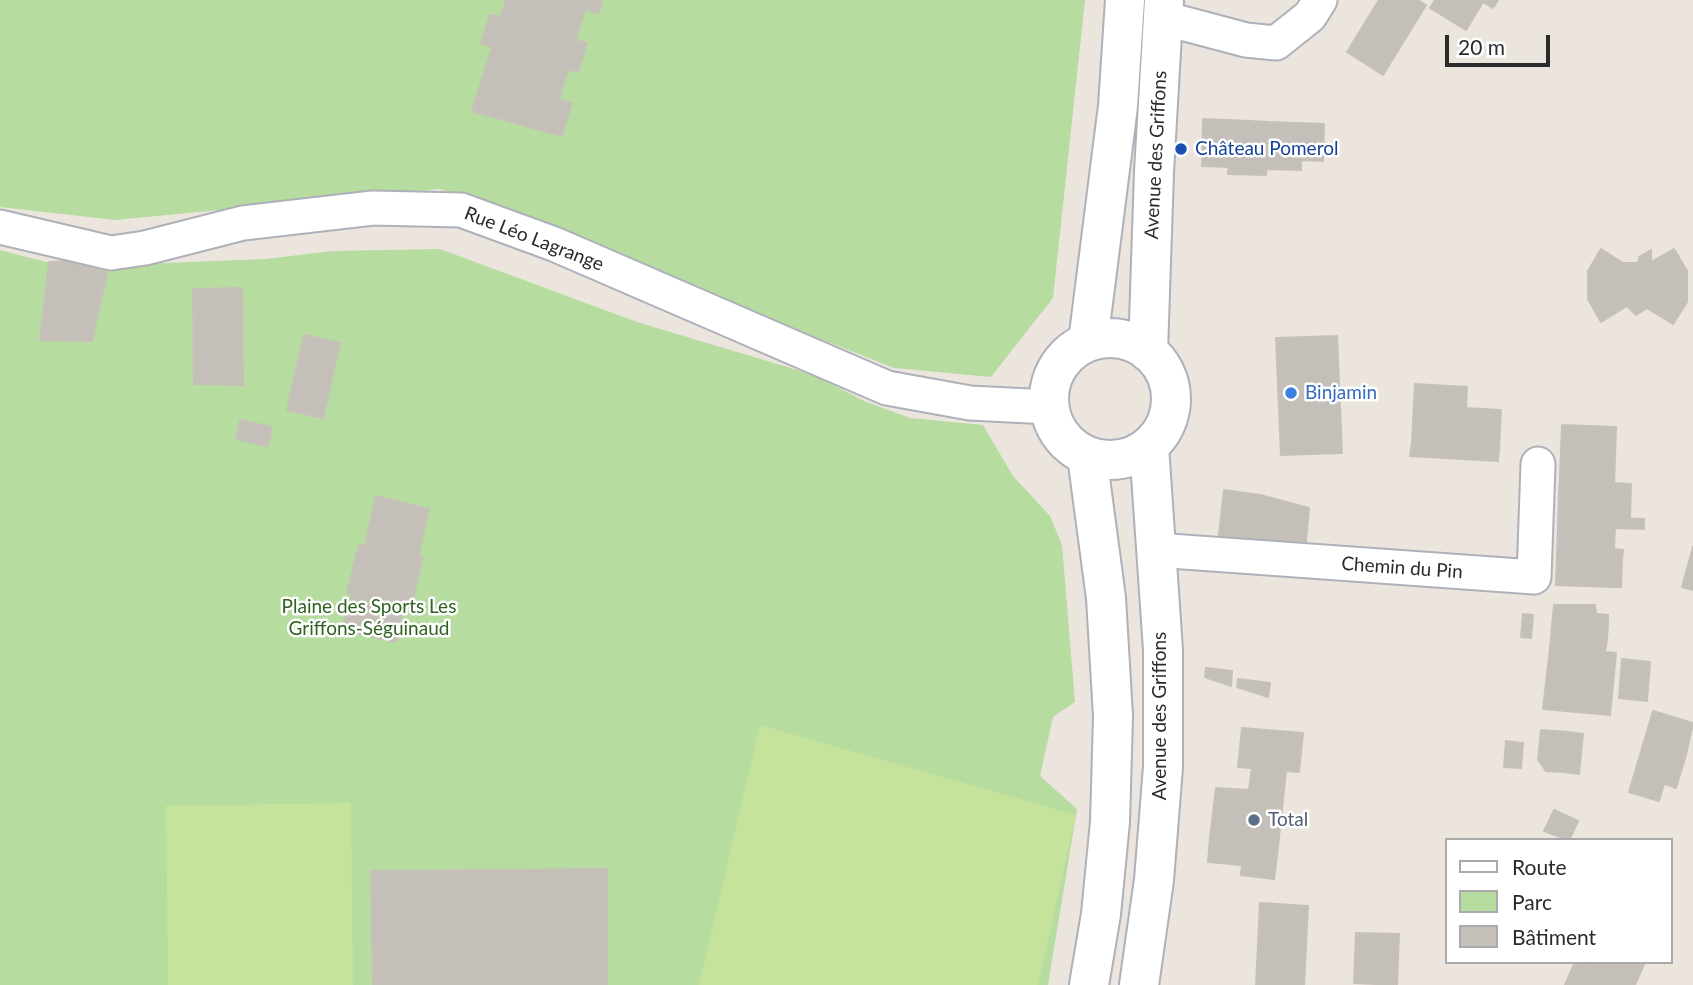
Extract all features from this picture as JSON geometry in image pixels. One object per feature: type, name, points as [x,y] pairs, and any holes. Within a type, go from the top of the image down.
[{"type":"street","points":[[1088,342],[1118,106],[1125,0]]},
{"type":"street","points":[[1163,9],[1246,40],[1276,43],[1310,16],[1320,0]]},
{"type":"street","name":"Avenue des Griffons","points":[[1148,352],[1163,9]]},
{"type":"street","points":[[1110,166],[1154,172]]},
{"type":"street","name":"Rue Léo Lagrange","points":[[0,227],[111,253],[145,248],[243,223],[373,208],[461,210],[567,249],[887,388],[970,402],[1049,407]]},
{"type":"street","points":[[1109,338],[1130,341],[1148,352],[1160,365],[1168,381],[1171,398],[1168,416],[1161,432],[1149,446],[1120,459],[1087,456],[1061,436],[1049,407],[1050,386],[1057,368],[1070,352],[1088,342],[1109,338]]},
{"type":"street","name":"Avenue des Griffons","points":[[1139,985],[1154,880],[1163,767],[1163,650],[1149,446]]},
{"type":"street","points":[[1087,456],[1106,598],[1113,716],[1110,822],[1101,914],[1089,985]]},
{"type":"street","name":"Chemin du Pin","points":[[1156,550],[1534,577],[1538,464]]},
{"type":"green space","points":[[0,0],[1085,0],[1053,298],[991,377],[894,368],[440,189],[115,220],[0,207]]},
{"type":"green space","name":"Plaine des Sports Les Griffons-Séguinaud","points":[[440,249],[637,322],[814,375],[864,401],[910,418],[983,425],[1013,476],[1050,516],[1062,545],[1075,702],[1053,717],[1040,776],[1077,809],[1048,985],[0,985],[0,250],[46,262],[141,264],[265,259],[333,251]]},
{"type":"green space","points":[[760,725],[1076,815],[1038,985],[699,985]]},
{"type":"green space","points":[[351,803],[353,985],[168,985],[166,806]]},
{"type":"building","points":[[506,0],[602,0],[599,13],[585,9],[576,40],[587,43],[578,72],[568,69],[559,100],[572,103],[562,136],[472,111],[492,47],[481,43],[490,15],[501,17]]},
{"type":"building","points":[[1379,0],[1417,0],[1426,5],[1383,75],[1347,52]]},
{"type":"building","points":[[1435,0],[1498,0],[1493,8],[1483,2],[1466,30],[1430,8]]},
{"type":"building","points":[[1203,119],[1250,121],[1250,133],[1230,132],[1229,167],[1202,166]]},
{"type":"building","points":[[1250,121],[1268,122],[1266,175],[1228,174],[1230,132],[1250,133]]},
{"type":"building","points":[[1268,122],[1324,124],[1323,161],[1301,160],[1301,170],[1266,169]]},
{"type":"building","points":[[1601,249],[1623,263],[1638,263],[1639,257],[1651,250],[1651,262],[1674,249],[1687,271],[1687,302],[1673,324],[1647,308],[1636,315],[1627,306],[1601,322],[1588,299],[1588,271]]},
{"type":"building","points":[[66,261],[107,273],[92,341],[40,340],[49,262]]},
{"type":"building","points":[[242,288],[243,385],[194,384],[193,289]]},
{"type":"building","points":[[304,335],[340,343],[323,418],[287,410]]},
{"type":"building","points":[[1337,336],[1342,453],[1281,455],[1276,338]]},
{"type":"building","points":[[1415,384],[1467,387],[1466,408],[1501,410],[1499,449],[1412,443]]},
{"type":"building","points":[[240,420],[272,427],[268,446],[236,439]]},
{"type":"building","points":[[1562,425],[1616,427],[1613,518],[1644,519],[1644,529],[1558,526],[1559,493],[1566,493],[1567,476],[1560,476]]},
{"type":"building","points":[[1412,443],[1499,449],[1498,461],[1410,456]]},
{"type":"building","points":[[1560,476],[1567,476],[1566,493],[1559,493]]},
{"type":"building","points":[[1614,483],[1631,484],[1630,518],[1613,518]]},
{"type":"building","points":[[1224,490],[1260,495],[1254,548],[1218,544]]},
{"type":"building","points":[[1260,495],[1294,504],[1289,551],[1254,548]]},
{"type":"building","points":[[376,496],[429,509],[418,556],[423,557],[411,608],[404,606],[396,642],[342,630],[352,594],[347,593],[359,545],[365,546]]},
{"type":"building","points":[[1294,504],[1309,508],[1305,552],[1289,551]]},
{"type":"building","points":[[1558,526],[1615,528],[1614,549],[1623,550],[1622,560],[1614,560],[1613,587],[1556,585]]},
{"type":"building","points":[[1693,547],[1693,590],[1682,587]]},
{"type":"building","points":[[1614,560],[1622,560],[1621,587],[1613,587]]},
{"type":"building","points":[[1554,605],[1595,605],[1597,623],[1608,624],[1607,639],[1596,638],[1595,651],[1550,648]]},
{"type":"building","points":[[1523,614],[1533,615],[1531,638],[1521,637]]},
{"type":"building","points":[[1598,614],[1608,615],[1608,624],[1597,623]]},
{"type":"building","points":[[1596,638],[1607,639],[1605,652],[1595,651]]},
{"type":"building","points":[[1550,648],[1616,653],[1610,715],[1543,709]]},
{"type":"building","points":[[1622,659],[1650,662],[1647,701],[1619,698]]},
{"type":"building","points":[[1206,668],[1232,671],[1231,686],[1205,677]]},
{"type":"building","points":[[1238,679],[1270,683],[1268,697],[1237,687]]},
{"type":"building","points":[[1653,711],[1693,723],[1686,755],[1678,753],[1668,785],[1664,784],[1659,801],[1629,792]]},
{"type":"building","points":[[1242,728],[1303,733],[1299,772],[1238,767]]},
{"type":"building","points":[[1541,730],[1568,732],[1564,772],[1546,771],[1538,760]]},
{"type":"building","points":[[1568,732],[1583,734],[1579,774],[1564,772]]},
{"type":"building","points":[[1506,741],[1523,743],[1521,768],[1504,767]]},
{"type":"building","points":[[1678,753],[1686,755],[1676,788],[1668,785]]},
{"type":"building","points":[[1252,768],[1286,771],[1277,856],[1210,838],[1216,788],[1249,790]]},
{"type":"building","points":[[1554,810],[1578,821],[1573,832],[1549,821]]},
{"type":"building","points":[[1549,821],[1573,832],[1570,838],[1563,838],[1544,831]]},
{"type":"building","points":[[1210,838],[1277,856],[1274,879],[1241,875],[1242,865],[1208,862]]},
{"type":"building","points":[[607,869],[607,985],[373,985],[371,871]]},
{"type":"building","points":[[1260,903],[1308,906],[1304,985],[1256,985]]},
{"type":"building","points":[[1356,933],[1399,934],[1397,985],[1354,983]]},
{"type":"building","points":[[1574,964],[1593,968],[1585,985],[1565,985]]},
{"type":"building","points":[[1585,964],[1644,964],[1635,985],[1585,985],[1593,968]]},
{"type":"place","name":"Château Pomerol","points":[[1181,149]]},
{"type":"place","name":"Binjamin","points":[[1291,393]]},
{"type":"place","name":"Total","points":[[1254,820]]}]
